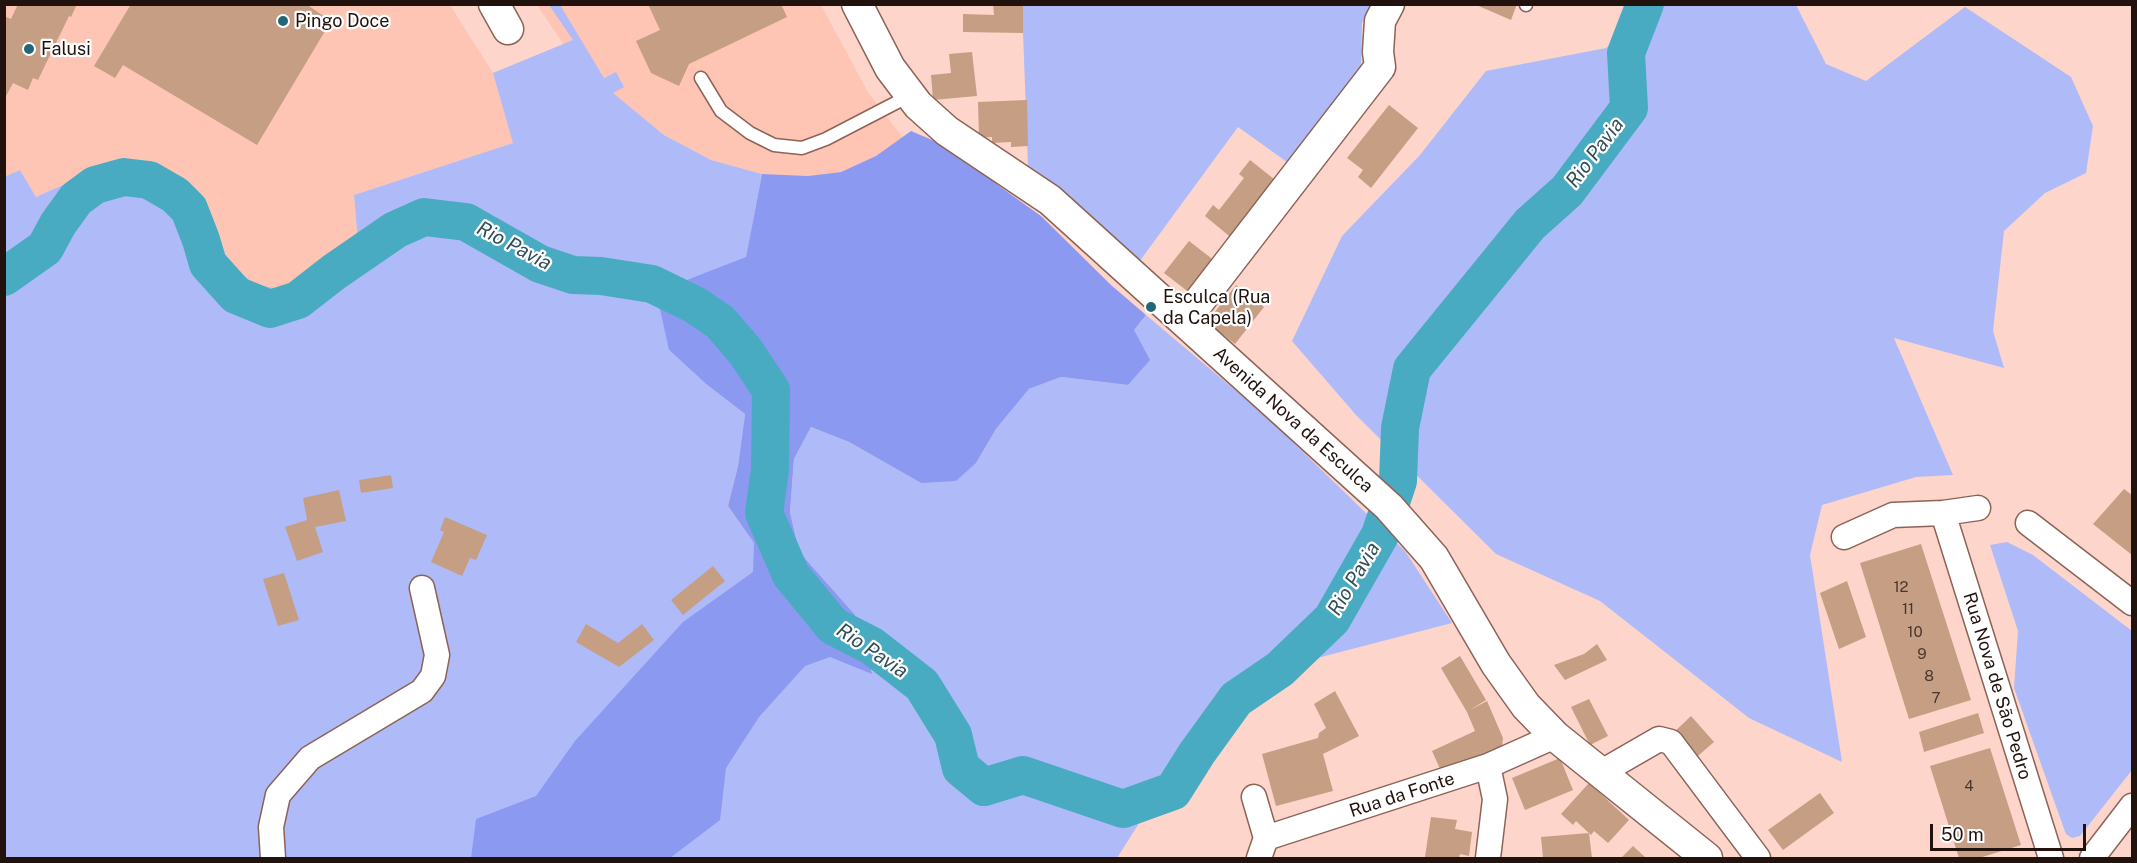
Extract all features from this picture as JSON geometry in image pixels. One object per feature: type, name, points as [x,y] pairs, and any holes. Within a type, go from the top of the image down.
[{"type":"street","name":"Avenida Nova da Esculca","points":[[857,4],[890,68],[909,96],[947,131],[1050,200],[1386,506],[1434,558],[1496,664],[1526,706],[1555,736],[1707,858]]},
{"type":"street","points":[[1184,321],[1380,67],[1377,52],[1380,21],[1389,4]]},
{"type":"street","points":[[1844,537],[1893,515],[1943,513],[1978,508]]},
{"type":"street","name":"Rua Nova de São Pedro","points":[[1943,513],[2051,858]]},
{"type":"street","points":[[2028,523],[2133,603]]},
{"type":"street","points":[[273,858],[272,827],[278,795],[310,758],[422,691],[433,676],[437,655],[423,588]]},
{"type":"street","name":"Rua da Fonte","points":[[1262,848],[1284,834],[1488,766],[1555,736]]},
{"type":"street","points":[[1600,773],[1659,739],[1671,742],[1758,858]]},
{"type":"street","points":[[1488,766],[1495,799],[1488,858]]},
{"type":"street","points":[[1254,797],[1262,848]]},
{"type":"street","points":[[2092,858],[2133,806]]},
{"type":"lane","points":[[701,78],[722,111],[750,133],[774,145],[802,148],[826,139],[909,96]]},
{"type":"shaded area","points":[[1661,4],[1796,5],[1826,64],[1866,81],[1965,7],[2071,77],[2093,126],[2086,173],[2045,193],[2004,231],[1993,331],[2004,368],[1894,338],[1953,475],[1916,477],[1822,505],[1810,555],[1842,762],[1749,718],[1600,601],[1496,554],[1356,415],[1292,341],[1342,236],[1420,155],[1486,71],[1606,48]]},
{"type":"shaded area","points":[[4,5],[450,5],[493,73],[564,45],[537,5],[821,5],[868,92],[903,138],[876,156],[841,172],[808,176],[762,174],[711,160],[664,135],[612,93],[513,143],[354,195],[358,242],[312,274],[284,290],[254,284],[229,264],[220,239],[182,188],[96,170],[36,197],[20,170],[5,177]]},
{"type":"shaded area","points":[[549,5],[560,5],[604,78],[616,72],[624,87],[613,93],[664,135],[711,160],[762,174],[746,258],[689,279],[669,350],[706,384],[745,414],[738,466],[728,506],[754,543],[799,552],[790,512],[794,459],[811,427],[849,442],[921,483],[976,463],[996,429],[1029,389],[1061,377],[1128,385],[1134,330],[1146,315],[1266,416],[1405,551],[1452,623],[1229,681],[1117,858],[5,858],[4,177],[20,170],[36,197],[96,170],[134,167],[182,187],[198,212],[220,239],[229,264],[254,284],[284,290],[312,274],[358,242],[354,195],[513,143],[493,73],[573,40]]},
{"type":"shaded area","points":[[1022,5],[1372,5],[1362,23],[1361,71],[1287,162],[1238,127],[1139,262],[1028,167]]},
{"type":"shaded area","points":[[911,131],[958,151],[999,186],[1041,216],[1111,285],[1146,315],[1134,330],[1150,360],[1128,385],[1061,377],[1029,389],[996,429],[976,463],[956,481],[921,483],[849,442],[811,427],[794,459],[790,512],[799,552],[855,615],[872,674],[830,657],[805,666],[759,717],[726,768],[720,820],[670,858],[471,858],[476,819],[536,796],[575,741],[683,622],[753,572],[754,543],[728,506],[738,466],[745,414],[706,384],[669,350],[660,309],[689,279],[746,257],[762,174],[808,176],[841,172],[876,156]]},
{"type":"shaded area","points":[[2007,542],[2033,555],[2132,631],[2132,770],[2080,836],[2072,838],[2066,834],[2014,688],[2018,631],[1990,545]]},
{"type":"building","name":"Falusi","points":[[18,4],[77,4],[38,80],[33,78],[28,90],[13,83],[4,100],[4,16],[11,19]]},
{"type":"building","points":[[131,4],[306,4],[331,21],[257,145],[123,65],[115,78],[94,66]]},
{"type":"building","points":[[648,4],[781,4],[787,17],[689,64],[679,86],[651,73],[636,41],[660,30]]},
{"type":"building","points":[[993,4],[1023,4],[1023,33],[963,32],[963,14],[994,15]]},
{"type":"building","points":[[1474,4],[1517,4],[1511,20]]},
{"type":"building","points":[[972,52],[977,96],[933,100],[931,75],[951,73],[949,54]]},
{"type":"building","points":[[1027,100],[1028,146],[1011,147],[1011,142],[992,143],[992,137],[979,138],[978,102]]},
{"type":"building","points":[[1389,105],[1418,128],[1371,188],[1358,177],[1363,170],[1347,158]]},
{"type":"building","points":[[1250,160],[1279,183],[1234,240],[1205,216],[1213,205],[1219,210],[1244,178],[1239,174]]},
{"type":"building","points":[[1189,241],[1220,265],[1195,297],[1164,273]]},
{"type":"building","points":[[1236,285],[1264,307],[1235,344],[1207,322]]},
{"type":"building","points":[[391,475],[393,488],[361,493],[359,480]]},
{"type":"building","points":[[2124,489],[2132,495],[2132,555],[2093,524]]},
{"type":"building","points":[[339,490],[346,521],[315,527],[323,552],[297,561],[285,527],[307,520],[303,498]]},
{"type":"building","points":[[445,517],[487,535],[476,560],[470,558],[462,576],[431,562],[444,532],[440,530]]},
{"type":"building","points":[[1921,544],[1971,700],[1909,719],[1860,563]]},
{"type":"building","points":[[713,566],[725,581],[683,615],[671,600]]},
{"type":"building","points":[[284,573],[299,620],[278,626],[263,579]]},
{"type":"building","points":[[1847,581],[1866,637],[1839,649],[1820,593]]},
{"type":"building","points":[[586,624],[618,643],[642,624],[654,640],[619,667],[576,642]]},
{"type":"building","points":[[1597,644],[1607,660],[1565,680],[1554,665],[1584,654]]},
{"type":"building","points":[[1460,656],[1486,700],[1470,710],[1487,701],[1503,738],[1502,746],[1497,751],[1441,771],[1432,751],[1475,731],[1467,712],[1441,668]]},
{"type":"building","points":[[1335,691],[1359,736],[1323,754],[1333,791],[1276,806],[1262,754],[1318,738],[1319,733],[1326,728],[1314,704]]},
{"type":"building","points":[[1589,699],[1608,736],[1590,745],[1571,707]]},
{"type":"building","points":[[1978,713],[1984,733],[1924,752],[1919,732]]},
{"type":"building","points":[[1691,716],[1714,742],[1692,761],[1670,736]]},
{"type":"building","points":[[1990,748],[2021,845],[1979,858],[1959,858],[1930,766]]},
{"type":"building","points":[[1560,758],[1573,790],[1525,810],[1512,778]]},
{"type":"building","points":[[1589,783],[1629,820],[1608,843],[1594,831],[1591,835],[1576,821],[1573,825],[1561,814]]},
{"type":"building","points":[[1820,793],[1834,813],[1783,850],[1768,830]]},
{"type":"building","points":[[1431,817],[1457,820],[1455,829],[1472,832],[1469,856],[1460,854],[1459,858],[1425,857]]},
{"type":"building","points":[[1589,833],[1592,858],[1543,858],[1541,837]]},
{"type":"building","points":[[1633,846],[1646,858],[1621,858]]},
{"type":"waterway","name":"Rio Pavia","points":[[4,277],[45,248],[58,224],[76,199],[95,185],[124,177],[149,180],[175,195],[189,209],[208,264],[236,295],[270,309],[298,300],[395,230],[424,217],[466,222],[540,264],[573,275],[601,276],[652,284],[695,305],[720,322],[745,351],[771,390],[770,470],[764,513],[791,575],[833,626],[872,646],[922,685],[953,735],[961,768],[984,787],[1023,775],[1123,809],[1173,791],[1236,699],[1280,669],[1332,619],[1380,535],[1398,481],[1400,428],[1412,369],[1530,224],[1567,191],[1629,108],[1626,53],[1645,4]]},
{"type":"place","name":"Pingo Doce","points":[[283,21]]},
{"type":"place","name":"Falusi","points":[[29,49]]},
{"type":"place","name":"Esculca (Rua da Capela)","points":[[1151,307]]}]
